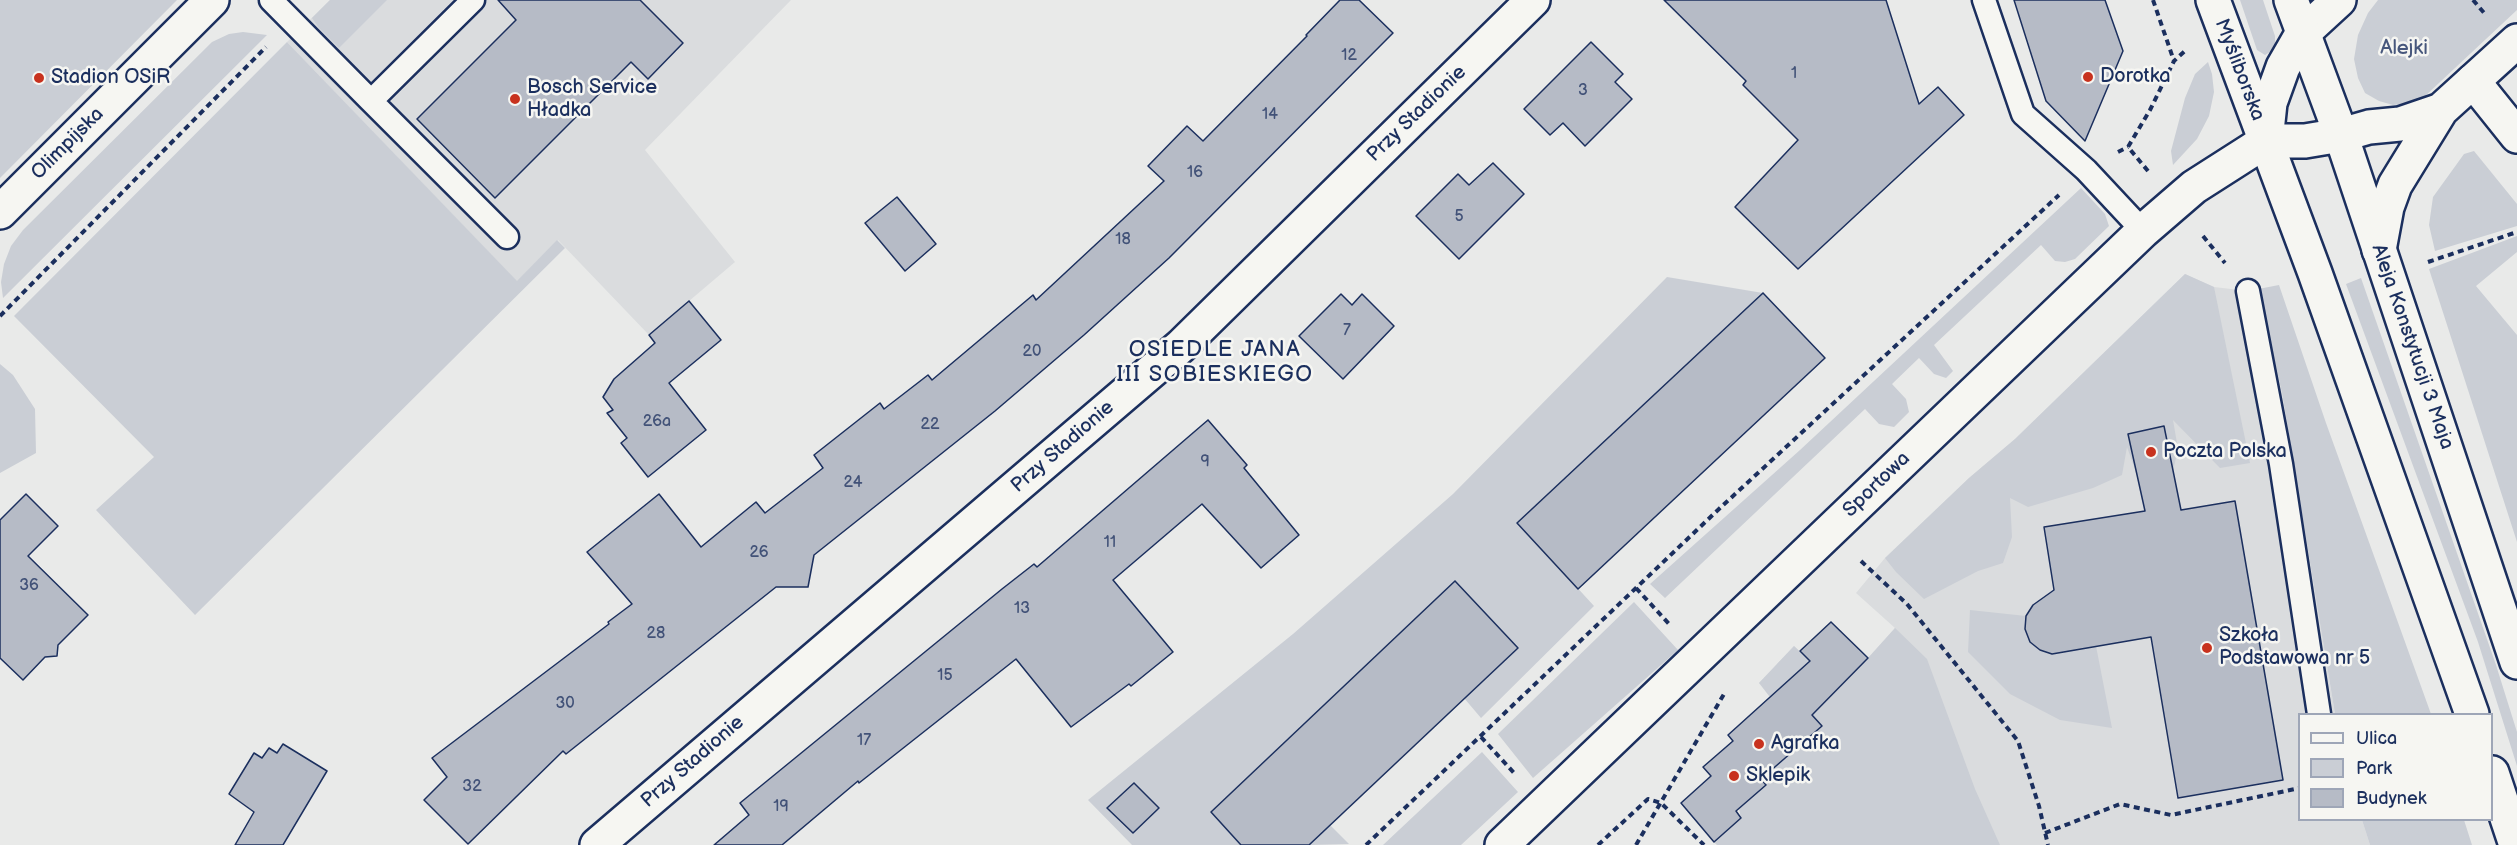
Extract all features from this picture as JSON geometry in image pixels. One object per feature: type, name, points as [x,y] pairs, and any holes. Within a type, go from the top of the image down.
[{"type":"street","name":"Olimpijska","points":[[0,212],[212,0]]},
{"type":"street","name":"Przy Stadionie","points":[[597,845],[1181,345],[1533,0]]},
{"type":"street","name":"Myśliborska","points":[[2213,0],[2266,141]]},
{"type":"street","points":[[2291,0],[2302,34]]},
{"type":"street","points":[[2339,0],[2302,34],[2283,67],[2270,103],[2266,141],[2472,713]]},
{"type":"street","name":"Aleja Konstytucji 3 Maja","points":[[2302,34],[2341,135],[2517,662]]},
{"type":"street","points":[[2379,250],[2387,207],[2395,185],[2441,110],[2517,40]]},
{"type":"street","points":[[2473,81],[2517,136]]},
{"type":"street","points":[[2266,141],[2305,141],[2341,135],[2369,127],[2400,124],[2441,110]]},
{"type":"street","name":"Sportowa","points":[[1502,845],[2143,231],[2194,187],[2266,141]]},
{"type":"street","points":[[2493,776],[2516,845]]},
{"type":"lane","points":[[272,0],[507,237]]},
{"type":"lane","points":[[371,101],[473,0]]},
{"type":"lane","points":[[1984,0],[2023,114],[2086,170],[2143,231]]},
{"type":"lane","points":[[2248,291],[2282,464],[2319,713]]},
{"type":"path","points":[[2153,0],[2174,61]]},
{"type":"path","points":[[0,316],[292,21]]},
{"type":"path","points":[[1366,845],[1720,507],[2086,170],[2128,147]]},
{"type":"path","points":[[2420,264],[2517,232]]},
{"type":"path","points":[[1853,553],[1907,604],[2018,741],[2048,845]]},
{"type":"path","points":[[1636,588],[1698,656]]},
{"type":"path","points":[[1481,737],[1543,806]]},
{"type":"path","points":[[2045,833],[2120,804],[2171,815],[2298,788]]},
{"type":"path","points":[[1598,845],[1648,799],[1661,803],[1704,845]]},
{"type":"shaded area","name":"Bosch Service Hładka","points":[[330,0],[791,0],[645,150],[735,262],[649,335],[558,240],[517,282],[287,42]]},
{"type":"shaded area","points":[[2185,274],[2214,287],[2248,291],[2262,306],[2282,393],[2335,713],[2298,713],[2298,821],[2362,821],[2370,845],[1717,845],[1714,842],[1741,818],[1739,808],[1766,785],[1764,776],[1822,726],[1759,683],[1794,646],[1828,678],[1868,658],[1895,628],[1856,593],[1885,558],[1969,478],[2015,439]]},
{"type":"green space","name":"Stadion OSiR","points":[[0,0],[177,0],[0,178]]},
{"type":"green space","points":[[330,0],[387,0],[339,48],[312,18]]},
{"type":"green space","points":[[2240,0],[2263,0],[2275,36],[2275,48],[2265,55],[2257,50]]},
{"type":"green space","name":"Alejki","points":[[2378,0],[2517,0],[2517,10],[2424,97],[2409,103],[2393,105],[2379,101],[2365,93],[2358,78],[2354,59],[2358,35],[2368,13]]},
{"type":"green space","points":[[243,32],[267,35],[3,298],[1,282],[4,264],[11,246],[23,230],[212,42],[229,34]]},
{"type":"green space","points":[[287,42],[517,281],[557,240],[565,248],[195,615],[96,510],[154,457],[14,316]]},
{"type":"green space","points":[[2208,62],[2214,92],[2209,116],[2197,139],[2173,165],[2171,151],[2185,98],[2195,74]]},
{"type":"green space","points":[[2474,151],[2517,204],[2517,226],[2435,251],[2429,225],[2433,197],[2464,154]]},
{"type":"green space","points":[[2081,188],[2105,214],[2109,226],[2075,259],[2065,262],[2055,261],[2041,245],[1934,345],[1953,371],[1946,378],[1934,374],[1919,358],[1892,384],[1906,399],[1909,412],[1894,427],[1879,424],[1865,409],[1665,598],[1650,584],[1800,450]]},
{"type":"green space","points":[[2517,236],[2517,252],[2476,286],[2517,335],[2517,542],[2429,269]]},
{"type":"green space","points":[[2185,274],[2214,287],[2250,463],[2220,468],[2173,420],[2178,449],[2173,471],[2138,478],[2127,447],[2122,475],[2093,488],[2028,507],[2010,498],[2012,537],[2003,563],[1978,571],[1924,599],[1885,558],[1969,478],[2015,439]]},
{"type":"green space","points":[[1667,277],[1763,293],[1518,523],[1594,606],[1481,718],[1464,698],[1517,647],[1455,581],[1211,812],[1241,845],[1132,845],[1088,800],[1293,634],[1453,494]]},
{"type":"green space","points":[[2361,278],[2496,665],[2517,732],[2517,766],[2478,642],[2346,284]]},
{"type":"green space","points":[[2279,285],[2431,713],[2335,713],[2282,393],[2262,306],[2248,291]]},
{"type":"green space","points":[[0,364],[13,375],[35,409],[36,453],[0,473]]},
{"type":"green space","points":[[1634,602],[1678,650],[1533,778],[1498,734]]},
{"type":"green space","points":[[1970,610],[2026,616],[2030,642],[2096,646],[2112,728],[2060,720],[2010,694],[1968,652]]},
{"type":"green space","points":[[1895,628],[1927,659],[1975,789],[2000,845],[1717,845],[1714,842],[1741,818],[1739,808],[1766,785],[1764,776],[1822,726],[1773,701],[1759,683],[1794,646],[1828,678],[1868,658]]},
{"type":"green space","points":[[1482,752],[1518,792],[1461,845],[1383,845]]},
{"type":"green space","points":[[2362,821],[2464,821],[2472,845],[2370,845]]},
{"type":"green space","points":[[1330,825],[1349,844],[1309,845]]},
{"type":"building","name":"Bosch Service Hładka","points":[[498,0],[640,0],[683,43],[648,79],[631,62],[495,198],[417,119],[516,20]]},
{"type":"building","points":[[1340,0],[1359,0],[1393,33],[1169,258],[1084,335],[995,411],[814,555],[808,587],[776,587],[566,754],[563,751],[468,844],[424,800],[447,777],[432,758],[609,624],[608,622],[632,604],[587,552],[659,494],[701,547],[756,502],[765,513],[823,468],[814,455],[880,403],[884,409],[928,375],[932,380],[1033,295],[1036,300],[1164,181],[1148,166],[1187,126],[1203,141]]},
{"type":"building","points":[[1664,0],[1886,0],[1919,104],[1938,87],[1964,115],[1798,269],[1735,207],[1798,140],[1743,85],[1746,81]]},
{"type":"building","name":"Dorotka","points":[[2014,0],[2105,0],[2123,51],[2085,141],[2046,101]]},
{"type":"building","points":[[1591,42],[1623,74],[1615,82],[1632,99],[1585,146],[1563,123],[1550,135],[1524,109]]},
{"type":"building","points":[[1493,163],[1524,194],[1459,259],[1416,216],[1458,174],[1469,185]]},
{"type":"building","points":[[897,197],[936,244],[905,271],[865,223]]},
{"type":"building","points":[[1763,293],[1825,358],[1578,589],[1517,523]]},
{"type":"building","points":[[1341,294],[1352,305],[1362,294],[1394,326],[1343,379],[1299,336]]},
{"type":"building","points":[[689,301],[721,340],[669,383],[706,430],[648,477],[621,443],[627,438],[607,413],[613,410],[603,397],[614,379],[655,343],[649,335]]},
{"type":"building","points":[[1208,420],[1247,465],[1244,468],[1299,535],[1261,568],[1202,504],[1113,580],[1173,652],[1131,686],[1129,684],[1071,727],[1016,659],[859,783],[858,781],[782,845],[714,845],[749,815],[740,803],[1002,589],[1034,564],[1037,567]]},
{"type":"building","name":"Szkoła Podstawowa nr 5","points":[[2164,426],[2181,510],[2235,501],[2283,780],[2178,798],[2151,637],[2052,654],[2040,650],[2030,642],[2025,629],[2026,616],[2033,605],[2054,590],[2044,527],[2145,511],[2128,434]]},
{"type":"building","points":[[26,494],[58,526],[28,556],[88,615],[58,645],[57,656],[45,657],[23,680],[0,658],[0,520]]},
{"type":"building","points":[[1455,581],[1518,648],[1309,845],[1241,845],[1211,812]]},
{"type":"building","points":[[1831,622],[1868,658],[1812,715],[1822,726],[1761,779],[1766,785],[1736,811],[1741,818],[1714,842],[1681,803],[1711,776],[1703,767],[1733,741],[1728,735],[1810,661],[1800,651]]},
{"type":"building","points":[[283,744],[327,771],[283,845],[235,845],[254,812],[229,794],[254,753],[262,758],[269,748],[277,753]]},
{"type":"building","points":[[1134,783],[1159,808],[1133,833],[1107,808]]},
{"type":"place","name":"Dorotka","points":[[2088,77]]},
{"type":"place","name":"Stadion OSiR","points":[[39,78]]},
{"type":"place","name":"Bosch Service Hładka","points":[[515,99]]},
{"type":"place","name":"Poczta Polska","points":[[2151,452]]},
{"type":"place","name":"Szkoła Podstawowa nr 5","points":[[2207,648]]},
{"type":"place","name":"Agrafka","points":[[1759,744]]},
{"type":"place","name":"Sklepik","points":[[1734,776]]},
{"type":"district","name":"OSIEDLE JANA III SOBIESKIEGO","points":[[1215,362]]}]
